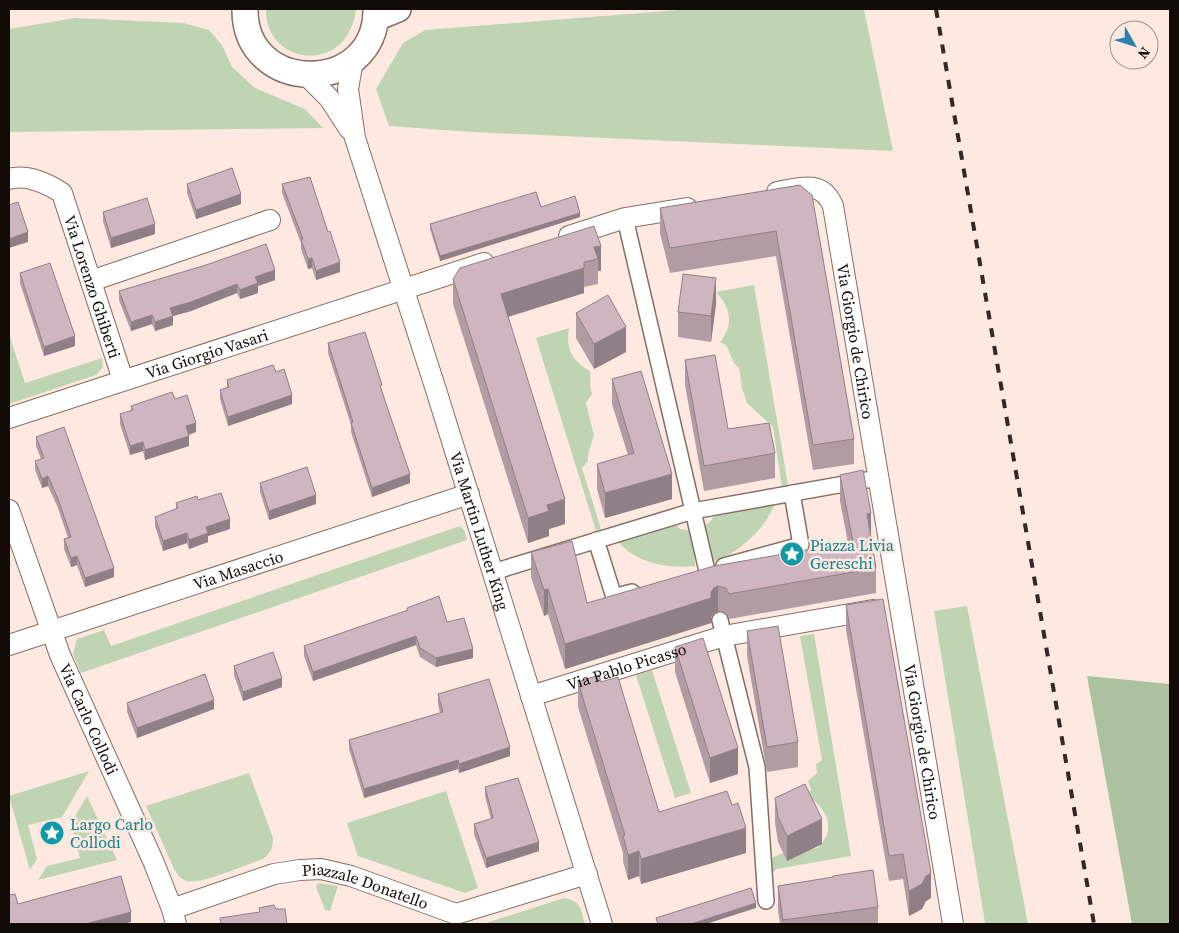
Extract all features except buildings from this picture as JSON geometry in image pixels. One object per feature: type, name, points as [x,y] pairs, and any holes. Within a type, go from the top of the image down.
[{"type":"street","points":[[225,9],[246,18],[256,46],[269,61],[286,71],[306,76],[323,75],[338,69],[352,60],[364,48],[383,12]]},
{"type":"street","points":[[352,60],[348,89],[355,138]]},
{"type":"street","points":[[306,76],[329,98],[355,138]]},
{"type":"street","name":"Via Martin Luther King","points":[[355,138],[469,494],[602,924]]},
{"type":"street","name":"Via Lorenzo Ghiberti","points":[[9,179],[21,177],[30,179],[53,187],[62,193],[123,380]]},
{"type":"street","name":"Via Giorgio de Chirico","points":[[759,195],[807,187],[817,188],[830,198],[833,206],[953,924]]},
{"type":"street","points":[[552,241],[625,218],[701,205]]},
{"type":"street","points":[[625,218],[693,511],[702,573],[801,545],[792,493]]},
{"type":"street","points":[[91,281],[270,220]]},
{"type":"street","points":[[404,288],[497,258]]},
{"type":"street","name":"Via Giorgio Vasari","points":[[9,418],[404,288]]},
{"type":"street","points":[[492,572],[693,511],[878,478]]},
{"type":"street","name":"Via Masaccio","points":[[9,645],[469,494]]},
{"type":"street","name":"Via Carlo Collodi","points":[[9,510],[51,632],[74,690],[154,863],[174,917]]},
{"type":"street","points":[[596,540],[614,597],[642,590]]},
{"type":"street","name":"Via Pablo Picasso","points":[[531,696],[722,628],[900,605]]},
{"type":"street","points":[[722,628],[758,767],[766,901]]},
{"type":"street","name":"Piazzale Donatello","points":[[174,917],[274,874],[300,870],[321,869],[351,876],[456,914],[587,874]]},
{"type":"green space","points":[[266,9],[356,9],[350,31],[338,46],[323,54],[307,56],[291,52],[278,42],[269,28]]},
{"type":"green space","points":[[692,9],[864,9],[893,151],[472,132],[389,126],[376,89],[403,43],[425,30]]},
{"type":"green space","points":[[75,18],[183,23],[209,30],[222,45],[232,67],[255,88],[305,109],[323,128],[9,132],[9,29]]},
{"type":"green space","points":[[754,285],[788,485],[782,487],[773,427],[747,403],[742,388],[739,368],[734,363],[726,345],[720,342],[727,329],[729,317],[725,304],[716,292]]},
{"type":"green space","points":[[569,328],[568,342],[571,353],[578,363],[590,371],[592,394],[586,403],[594,435],[588,454],[588,461],[582,468],[601,529],[596,531],[536,338]]},
{"type":"green space","points":[[9,334],[25,383],[102,358],[103,367],[96,375],[9,404]]},
{"type":"green space","points":[[776,501],[759,530],[751,538],[734,551],[714,562],[700,530],[711,521],[716,509]]},
{"type":"green space","points":[[672,521],[680,529],[693,531],[695,566],[684,567],[652,563],[632,554],[616,539]]},
{"type":"green space","points":[[460,526],[464,530],[467,540],[81,673],[73,654],[77,639],[104,630],[111,646]]},
{"type":"green space","points":[[967,606],[1028,924],[985,924],[934,611]]},
{"type":"green space","points":[[814,634],[851,856],[776,869],[770,877],[768,860],[782,853],[786,855],[802,849],[817,848],[827,835],[827,817],[821,807],[807,796],[811,790],[808,781],[817,773],[816,764],[822,760],[800,636]]},
{"type":"green space","points":[[652,670],[691,793],[675,798],[636,675]]},
{"type":"green space","points":[[1087,676],[1170,684],[1170,924],[1132,924]]},
{"type":"green space","points":[[89,771],[62,817],[28,825],[37,859],[30,870],[9,796]]},
{"type":"green space","points":[[249,773],[273,838],[270,852],[263,859],[213,877],[193,881],[183,880],[175,871],[146,806]]},
{"type":"green space","points":[[446,791],[478,888],[465,893],[358,856],[347,823]]},
{"type":"green space","points":[[87,796],[117,860],[38,880],[47,866],[80,858],[71,823]]},
{"type":"green space","points":[[318,883],[338,886],[330,911],[325,910],[316,887]]},
{"type":"green space","points":[[564,898],[574,901],[579,906],[585,924],[483,924]]},
{"type":"railway","points":[[936,9],[1094,924]]},
{"type":"place","name":"Piazza Livia Gereschi","points":[[792,554]]},
{"type":"place","name":"Largo Carlo Collodi","points":[[52,833]]}]
